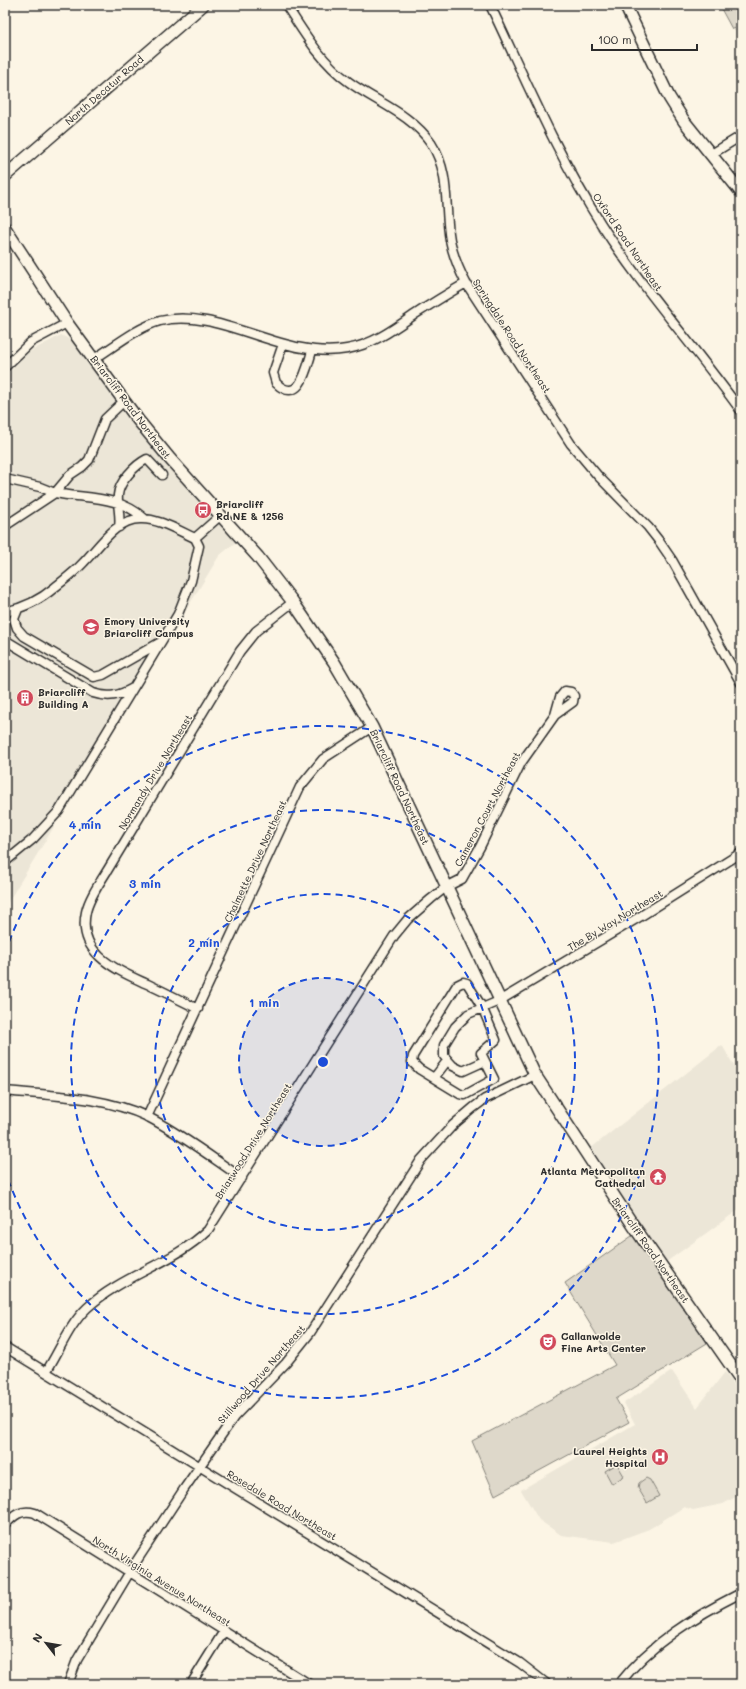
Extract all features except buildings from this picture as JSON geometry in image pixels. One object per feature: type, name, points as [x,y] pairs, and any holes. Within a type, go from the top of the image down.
[{"type":"main road","name":"North Decatur Road","points":[[5,176],[203,5]]},
{"type":"main road","points":[[625,5],[670,97],[688,126],[710,156],[741,192]]},
{"type":"main road","name":"Briarcliff Road Northeast","points":[[5,228],[67,322],[124,401],[153,438],[258,557],[293,602],[338,669],[372,727],[499,1001],[535,1075],[633,1225],[741,1380]]},
{"type":"street","name":"Springdale Road Northeast","points":[[286,5],[314,48],[336,72],[363,92],[407,119],[416,126],[431,144],[446,180],[450,241],[456,262],[466,283],[571,444],[598,476],[659,540],[672,560],[741,683]]},
{"type":"street","name":"Oxford Road Northeast","points":[[490,5],[563,155],[601,224],[643,286],[741,411]]},
{"type":"street","points":[[710,156],[741,136]]},
{"type":"street","points":[[94,359],[150,325],[172,320],[189,319],[222,326],[312,351],[348,349],[384,335],[466,283]]},
{"type":"street","points":[[5,367],[24,347],[67,322]]},
{"type":"street","points":[[283,344],[273,373],[276,383],[285,389],[292,389],[301,384],[312,351]]},
{"type":"street","points":[[5,526],[55,493],[70,475],[89,460],[105,418],[124,401]]},
{"type":"street","points":[[119,527],[120,513],[118,502],[120,487],[142,461],[147,459],[162,475]]},
{"type":"street","points":[[5,479],[40,487],[55,493],[94,497],[118,502],[137,512],[145,519],[195,538],[199,546],[190,586],[184,600],[160,643],[59,811],[33,839],[5,862]]},
{"type":"street","points":[[195,538],[220,515]]},
{"type":"street","points":[[5,612],[18,609],[53,589],[83,563],[119,527],[134,520],[145,519]]},
{"type":"street","name":"Normandy Drive Northeast","points":[[198,1009],[125,974],[103,961],[92,948],[86,934],[86,912],[89,902],[107,871],[242,648],[256,631],[293,602]]},
{"type":"street","points":[[18,609],[14,619],[20,633],[94,677],[102,675],[160,643]]},
{"type":"street","points":[[5,640],[93,693],[108,697],[122,694],[133,688]]},
{"type":"street","name":"Cameron Court Northeast","points":[[446,887],[462,879],[480,847],[521,763],[555,715]]},
{"type":"street","name":"Chalmette Drive Northeast","points":[[147,1117],[300,787],[324,759],[372,727]]},
{"type":"street","name":"The By Way Northeast","points":[[447,1061],[444,1056],[443,1048],[455,1027],[468,1014],[499,1001],[642,916],[741,853]]},
{"type":"street","name":"Briarwood Drive Northeast","points":[[46,1372],[67,1337],[88,1308],[111,1290],[183,1251],[195,1242],[213,1223],[394,936],[408,919],[446,887]]},
{"type":"street","points":[[463,982],[467,983],[482,1007],[496,1040],[481,1053],[484,1061],[494,1080],[464,1095],[434,1078],[414,1065],[412,1062],[413,1056],[457,985],[463,982]]},
{"type":"street","points":[[434,1078],[447,1061],[463,1071],[484,1061]]},
{"type":"street","name":"Stillwood Drive Northeast","points":[[68,1684],[76,1660],[129,1572],[184,1488],[234,1417],[286,1363],[313,1328],[421,1160],[459,1119],[486,1099],[535,1075]]},
{"type":"street","points":[[478,1088],[486,1099]]},
{"type":"street","points":[[5,1091],[89,1100],[147,1117],[196,1147],[242,1178]]},
{"type":"street","name":"Rosedale Road Northeast","points":[[5,1347],[520,1662],[547,1684]]},
{"type":"street","name":"North Virginia Avenue Northeast","points":[[5,1525],[19,1512],[27,1511],[35,1513],[309,1684]]},
{"type":"street","points":[[619,1684],[638,1662],[670,1634],[741,1593]]},
{"type":"street","points":[[191,1684],[224,1631]]},
{"type":"shaded area","points":[[719,5],[741,5],[741,28],[732,29]]},
{"type":"shaded area","name":"Emory University Briarcliff Campus","points":[[61,335],[73,341],[124,414],[165,463],[237,541],[219,556],[5,907],[5,377],[27,353]]},
{"type":"shaded area","points":[[722,1045],[741,1078],[741,1208],[662,1265],[586,1152]]},
{"type":"shaded area","points":[[639,1231],[712,1340],[616,1399],[629,1422],[495,1495],[472,1441],[615,1365],[565,1283]]},
{"type":"shaded area","name":"Laurel Heights Hospital","points":[[672,1371],[697,1408],[725,1372],[741,1397],[741,1494],[723,1504],[693,1510],[684,1507],[649,1529],[614,1542],[561,1535],[539,1520],[521,1490],[635,1424],[624,1403]]},
{"type":"shaded area","points":[[617,1464],[624,1476],[612,1484],[605,1471]]},
{"type":"shaded area","points":[[646,1478],[650,1480],[659,1496],[647,1503],[638,1488],[639,1483]]},
{"type":"place","name":"Briarcliff Rd NE & 1256","points":[[203,510]]},
{"type":"place","name":"Emory University Briarcliff Campus","points":[[91,627]]},
{"type":"place","name":"Briarcliff Building A","points":[[25,698]]},
{"type":"place","name":"Atlanta Metropolitan Cathedral","points":[[658,1177]]},
{"type":"place","name":"Callanwolde Fine Arts Center","points":[[548,1342]]},
{"type":"place","name":"Laurel Heights Hospital","points":[[660,1457]]}]
